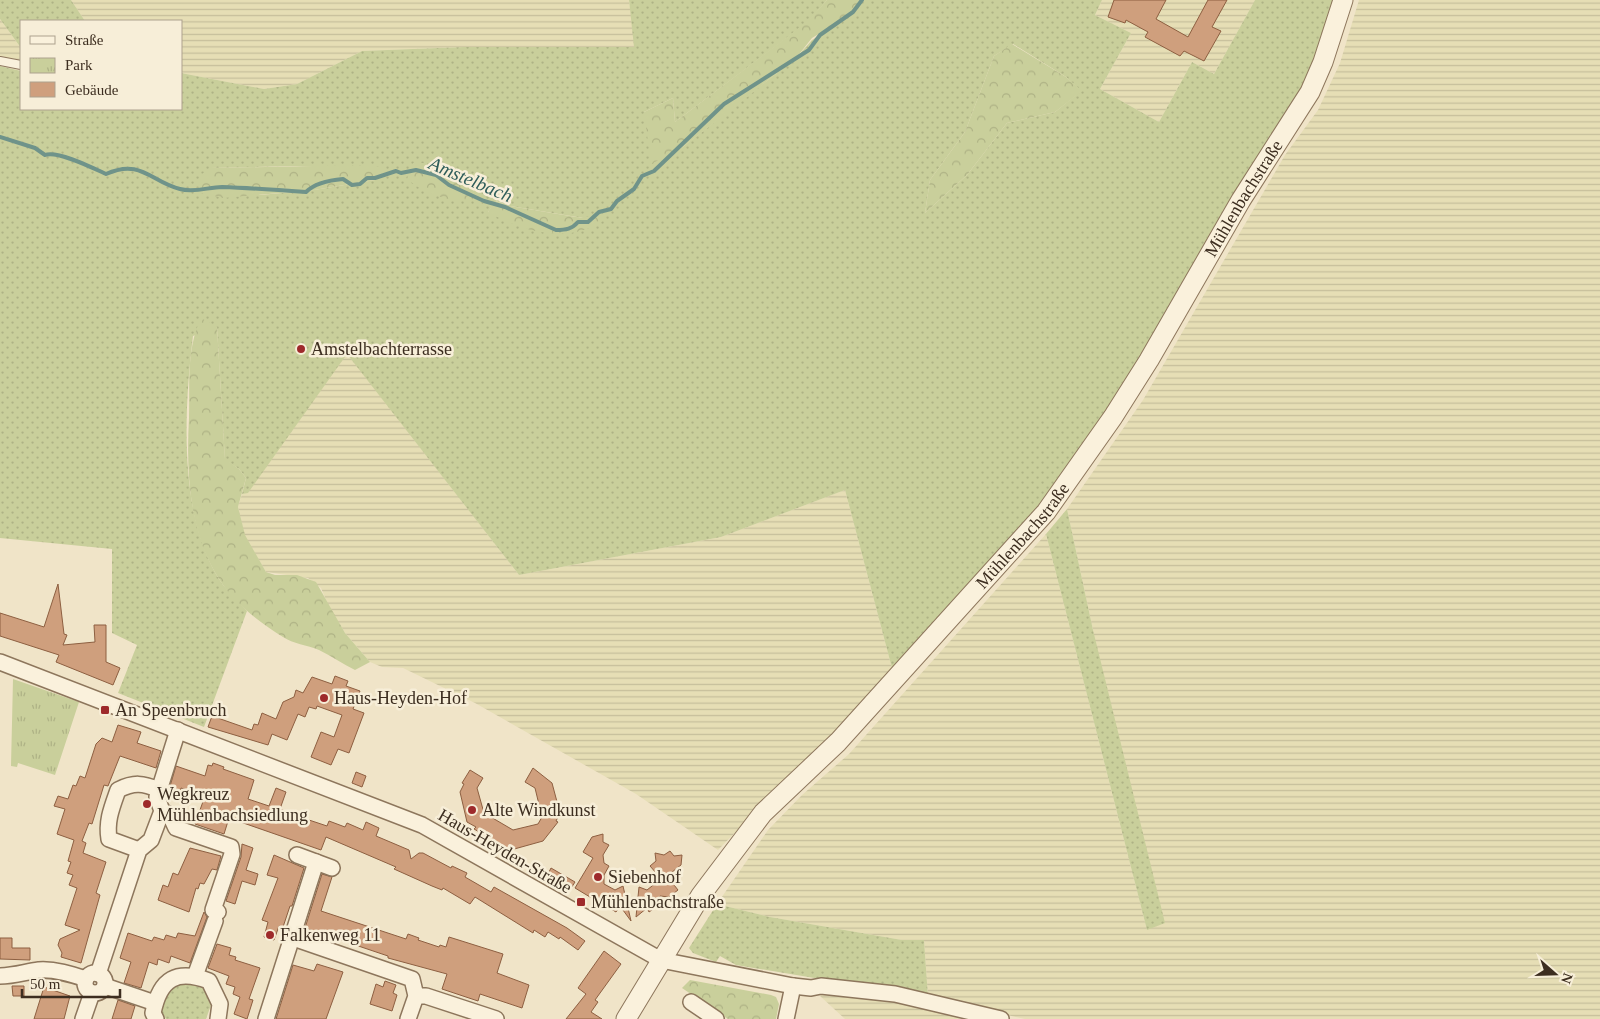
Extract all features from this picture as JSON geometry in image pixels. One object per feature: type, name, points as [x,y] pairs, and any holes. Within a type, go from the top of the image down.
[{"type":"street","name":"Mühlenbachstraße","points":[[626,1019],[701,895],[763,813],[838,742],[1046,512],[1074,474],[1149,360],[1241,200],[1310,92],[1323,62],[1342,0]]},
{"type":"street","name":"Haus-Heyden-Straße","points":[[0,662],[422,825],[661,960],[793,986],[811,988],[821,986],[895,994],[1001,1019]]},
{"type":"street","points":[[83,1019],[139,850],[151,840],[162,811],[157,797],[178,730]]},
{"type":"street","points":[[139,850],[109,838],[106,825],[118,790],[128,784],[140,782],[159,790]]},
{"type":"street","points":[[162,811],[170,814],[176,828],[231,848],[232,854],[213,910],[217,917],[195,976]]},
{"type":"street","points":[[297,855],[332,868]]},
{"type":"street","points":[[266,1019],[316,862]]},
{"type":"street","points":[[293,938],[412,979],[416,996],[408,1019]]},
{"type":"street","points":[[0,976],[15,976],[28,972],[54,970],[155,1003]]},
{"type":"street","points":[[156,1019],[153,1013],[160,990],[168,980],[181,975],[195,976],[209,981],[216,991],[220,1004],[218,1019]]},
{"type":"street","points":[[786,1019],[793,986]]},
{"type":"street","points":[[416,996],[426,996],[496,1019]]},
{"type":"street","points":[[691,1002],[716,1019]]},
{"type":"lane","points":[[0,61],[20,65]]},
{"type":"shaded area","points":[[71,0],[629,0],[635,47],[463,47],[362,51],[297,84],[264,89],[182,73],[182,20],[84,20]]},
{"type":"shaded area","points":[[1102,0],[1255,0],[1214,74],[1192,62],[1159,122],[1100,89],[1131,33],[1095,15]]},
{"type":"shaded area","points":[[1359,0],[1600,0],[1600,1019],[1025,1019],[928,997],[924,940],[902,940],[770,917],[717,904],[768,830],[802,795],[849,754],[1046,534],[1147,930],[1093,630],[1067,509],[1143,400],[1285,155],[1318,110],[1340,63]]},
{"type":"shaded area","points":[[0,19],[20,47],[20,60],[0,56]]},
{"type":"shaded area","points":[[347,353],[519,575],[721,537],[845,490],[893,672],[718,850],[636,794],[475,703],[403,668],[382,667],[370,662],[345,633],[329,607],[321,588],[308,578],[266,572],[244,535],[238,507],[242,494],[248,492]]},
{"type":"shaded area","points":[[822,993],[858,993],[995,1019],[845,1019],[820,996]]},
{"type":"green space","points":[[0,0],[71,0],[84,20],[20,20],[20,47],[0,19]]},
{"type":"green space","points":[[629,0],[827,0],[809,21],[675,122],[673,98],[644,112],[680,149],[796,58],[812,40],[849,16],[860,0],[1102,0],[1095,15],[1131,33],[1100,89],[1159,122],[1192,62],[1214,74],[1255,0],[1337,0],[1308,85],[1065,480],[893,672],[845,490],[721,537],[519,575],[347,354],[248,493],[242,494],[246,478],[239,469],[225,460],[217,327],[193,336],[187,429],[191,495],[197,527],[207,556],[221,582],[247,611],[204,727],[118,693],[137,645],[112,633],[112,549],[0,538],[0,66],[20,71],[20,110],[182,110],[182,73],[264,89],[297,84],[362,51],[463,47],[634,47]],"holes":[[[1013,44],[1066,77],[1081,91],[1055,112],[1007,123],[967,175],[925,213],[930,180],[965,132],[994,56]],[[332,167],[375,180],[314,190],[260,195],[211,168]],[[496,201],[510,206],[583,218],[488,212]]]},
{"type":"green space","points":[[827,0],[860,0],[849,16],[812,38],[796,58],[727,113],[680,149],[651,164],[644,112],[673,98],[675,122],[808,21]]},
{"type":"green space","points":[[1012,44],[1066,77],[1082,91],[1055,112],[1007,123],[967,175],[925,213],[930,180],[965,132],[994,56]]},
{"type":"green space","points":[[413,163],[435,164],[450,168],[463,177],[478,193],[472,201],[454,200],[430,193],[407,179]]},
{"type":"green space","points":[[361,165],[383,167],[385,174],[375,180],[314,190],[223,198],[200,193],[199,176],[211,168]]},
{"type":"green space","points":[[495,201],[510,206],[582,218],[602,213],[604,220],[590,228],[576,232],[546,233],[516,225],[488,212]]},
{"type":"green space","points":[[201,318],[217,327],[225,459],[239,469],[246,478],[238,507],[245,535],[266,572],[275,575],[297,575],[316,582],[345,633],[370,662],[355,670],[319,650],[287,639],[266,626],[234,598],[210,564],[196,524],[189,482],[188,460],[191,354],[196,330]]},
{"type":"green space","points":[[1067,509],[1093,630],[1165,923],[1147,930],[1046,534]]},
{"type":"green space","points":[[13,679],[79,702],[55,775],[18,763],[17,767],[11,766]]},
{"type":"green space","points":[[717,904],[770,917],[902,940],[924,940],[928,997],[736,965],[720,956],[716,962],[693,953],[689,948]]},
{"type":"green space","points":[[690,980],[776,997],[779,1004],[776,1019],[728,1019],[682,988]]},
{"type":"green space","points":[[184,982],[203,988],[211,1005],[206,1019],[166,1019],[161,1011],[167,991]]},
{"type":"building","points":[[1114,0],[1166,0],[1156,19],[1188,37],[1208,0],[1227,0],[1212,27],[1221,31],[1204,61],[1184,51],[1180,56],[1145,37],[1148,32],[1126,20],[1125,23],[1108,17]]},
{"type":"building","points":[[58,584],[64,634],[67,635],[63,645],[95,642],[94,625],[106,625],[106,662],[120,668],[113,685],[56,662],[59,655],[0,636],[0,613],[44,627]]},
{"type":"building","points":[[335,676],[348,681],[346,686],[360,691],[353,709],[364,713],[349,753],[338,749],[331,765],[311,757],[321,732],[334,737],[342,715],[317,706],[316,709],[309,707],[305,717],[298,714],[287,740],[272,734],[268,745],[208,727],[212,716],[252,730],[254,724],[258,725],[262,713],[276,719],[283,702],[294,697],[296,690],[303,693],[312,677],[332,684]]},
{"type":"building","points":[[118,725],[141,732],[137,743],[161,751],[156,768],[120,756],[108,786],[104,785],[92,824],[89,823],[82,841],[86,843],[83,853],[106,862],[96,893],[100,895],[81,963],[61,957],[62,953],[58,945],[60,939],[80,930],[65,925],[77,888],[69,885],[73,875],[67,873],[71,862],[68,861],[74,840],[57,834],[65,809],[54,806],[58,796],[68,799],[73,785],[76,786],[80,776],[85,778],[96,744],[102,738],[112,742]]},
{"type":"building","points":[[213,763],[224,767],[223,769],[254,780],[248,799],[269,806],[276,788],[286,792],[280,809],[300,817],[327,826],[329,821],[345,827],[347,823],[363,830],[366,822],[379,828],[376,836],[409,850],[411,859],[419,853],[423,853],[451,868],[452,866],[467,873],[465,877],[491,892],[494,887],[567,928],[585,941],[578,950],[560,937],[559,939],[548,932],[545,937],[534,930],[533,933],[475,897],[470,904],[443,888],[442,890],[432,886],[394,869],[396,867],[326,837],[321,850],[229,818],[224,834],[195,824],[205,796],[181,788],[179,796],[168,793],[176,766],[205,776],[208,765],[212,766]]},
{"type":"building","name":"Alte Windkunst","points":[[533,768],[552,783],[560,813],[556,821],[558,822],[543,841],[500,853],[504,846],[474,829],[476,827],[467,822],[460,792],[464,784],[462,783],[470,770],[483,778],[477,788],[484,813],[513,830],[538,824],[542,817],[535,788],[525,782]]},
{"type":"building","points":[[356,772],[366,776],[362,787],[352,783]]},
{"type":"building","points":[[603,834],[603,842],[609,845],[603,855],[604,863],[609,866],[604,875],[604,884],[615,890],[623,886],[631,921],[620,906],[616,912],[606,906],[604,897],[595,900],[575,888],[593,858],[583,852],[592,837]]},
{"type":"building","points":[[242,844],[253,848],[246,870],[258,874],[255,885],[242,881],[235,904],[226,901],[241,857]]},
{"type":"building","points":[[190,848],[221,856],[217,870],[212,869],[204,884],[200,883],[198,889],[196,888],[189,912],[158,900],[163,885],[168,887],[173,873],[178,875]]},
{"type":"building","points":[[670,851],[674,856],[682,855],[681,865],[667,876],[678,890],[669,897],[660,896],[659,905],[649,912],[647,908],[636,917],[639,887],[647,890],[657,882],[657,874],[650,866],[656,861],[655,853],[664,855]]},
{"type":"building","points":[[274,855],[304,868],[292,906],[290,906],[283,927],[279,926],[274,940],[264,937],[268,922],[262,920],[278,878],[267,875]]},
{"type":"building","points":[[551,868],[575,882],[568,893],[545,880]]},
{"type":"building","points":[[322,874],[332,877],[321,911],[406,939],[408,934],[419,938],[418,940],[439,947],[440,945],[446,947],[449,937],[503,954],[497,973],[529,985],[522,1008],[480,994],[478,1001],[442,989],[447,974],[388,958],[388,956],[305,928]]},
{"type":"building","points":[[204,912],[207,917],[190,963],[171,956],[169,963],[158,959],[157,965],[149,962],[141,988],[124,983],[131,962],[120,958],[128,933],[152,941],[154,937],[164,940],[166,935],[176,938],[178,933],[195,936]]},
{"type":"building","points":[[0,938],[12,938],[12,948],[30,948],[30,960],[0,959]]},
{"type":"building","points":[[217,944],[231,948],[229,955],[236,957],[235,960],[260,968],[249,999],[253,1000],[247,1019],[234,1014],[240,997],[233,994],[235,987],[226,984],[229,976],[208,968]]},
{"type":"building","points":[[604,951],[621,964],[595,1000],[598,1002],[591,1012],[602,1019],[566,1019],[586,994],[578,988]]},
{"type":"building","points":[[317,964],[343,972],[326,1019],[276,1019],[293,965],[314,971]]},
{"type":"building","points":[[385,981],[396,985],[393,993],[397,995],[392,1011],[370,1004],[376,984],[383,987]]},
{"type":"building","points":[[12,986],[24,986],[24,996],[13,996]]},
{"type":"building","points":[[44,987],[70,996],[64,1019],[34,1019]]},
{"type":"building","points":[[118,1000],[135,1006],[131,1019],[112,1019]]},
{"type":"waterway","name":"Amstelbach","points":[[0,137],[35,148],[45,155],[51,154],[66,157],[106,174],[118,170],[137,170],[170,186],[185,190],[222,187],[306,192],[314,186],[328,181],[343,179],[352,185],[360,184],[367,178],[375,178],[396,171],[401,173],[416,170],[436,175],[449,185],[556,230],[566,229],[571,228],[578,222],[588,222],[599,212],[611,209],[617,201],[634,189],[642,176],[654,171],[724,104],[809,50],[820,35],[853,12],[862,0]]},
{"type":"place","name":"Amstelbachterrasse","points":[[301,349]]},
{"type":"place","name":"Haus-Heyden-Hof","points":[[324,698]]},
{"type":"place","name":"An Speenbruch","points":[[105,710]]},
{"type":"place","name":"Wegkreuz Mühlenbachsiedlung","points":[[147,804]]},
{"type":"place","name":"Alte Windkunst","points":[[472,810]]},
{"type":"place","name":"Siebenhof","points":[[598,877]]},
{"type":"place","name":"Mühlenbachstraße","points":[[581,902]]},
{"type":"place","name":"Falkenweg 11","points":[[270,935]]}]
